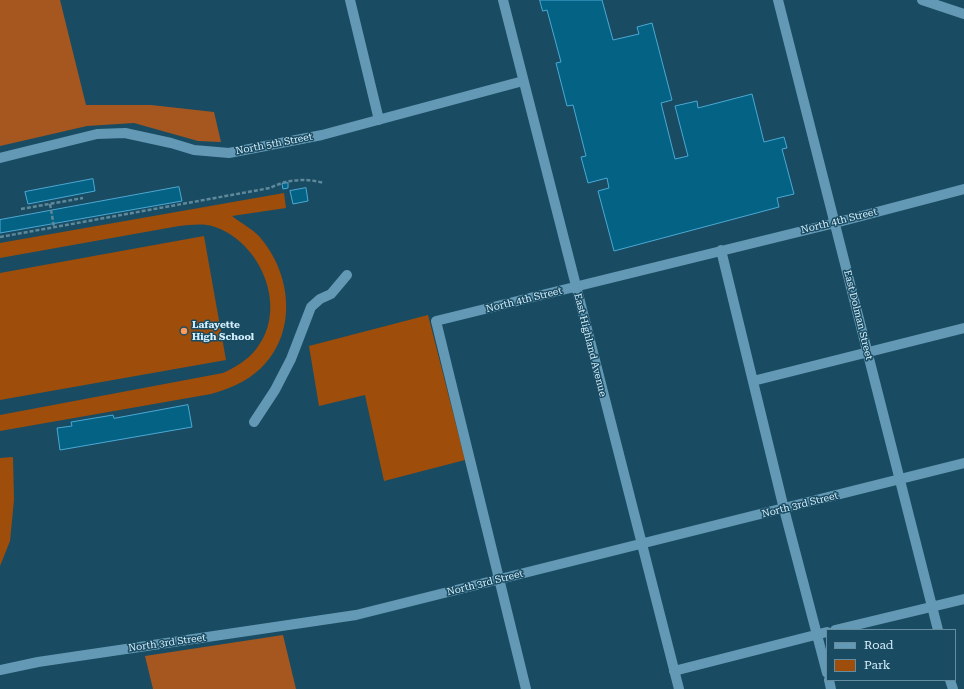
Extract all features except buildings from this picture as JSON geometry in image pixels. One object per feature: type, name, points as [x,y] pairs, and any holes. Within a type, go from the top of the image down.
[{"type":"street","points":[[350,0],[379,120]]},
{"type":"street","name":"East Highland Avenue","points":[[503,0],[575,287],[679,689]]},
{"type":"street","name":"East Dolman Street","points":[[778,0],[901,479],[938,629]]},
{"type":"street","points":[[922,0],[964,14]]},
{"type":"street","name":"North 5th Street","points":[[0,158],[97,134],[125,133],[171,143],[194,150],[229,153],[270,146],[379,120],[523,81]]},
{"type":"street","name":"North 4th Street","points":[[499,580],[436,321],[835,223],[964,189]]},
{"type":"street","points":[[721,250],[784,509],[822,633],[826,665]]},
{"type":"street","points":[[254,422],[275,390],[291,359],[311,307],[320,299],[331,294],[347,275]]},
{"type":"street","points":[[753,381],[964,328]]},
{"type":"street","name":"North 3rd Street","points":[[0,670],[38,662],[356,615],[964,463]]},
{"type":"street","points":[[499,580],[526,689]]},
{"type":"street","points":[[839,629],[964,598]]},
{"type":"street","points":[[674,671],[822,633]]},
{"type":"path","points":[[0,237],[270,188],[280,183],[289,181],[312,179],[324,183]]},
{"type":"path","points":[[21,209],[83,198]]},
{"type":"path","points":[[50,204],[54,227]]},
{"type":"green space","points":[[284,193],[286,208],[232,216],[252,230],[263,241],[273,256],[285,289],[285,323],[280,339],[272,355],[255,374],[224,390],[211,394],[0,431],[0,415],[223,373],[242,363],[257,348],[266,332],[270,314],[269,295],[264,277],[256,260],[244,245],[229,234],[212,226],[199,224],[179,226],[0,258],[0,243]]},
{"type":"green space","points":[[204,236],[226,360],[0,400],[0,273]]},
{"type":"green space","points":[[428,315],[465,460],[384,481],[365,395],[319,406],[309,346]]},
{"type":"green space","points":[[13,457],[14,500],[10,541],[0,566],[0,458]]},
{"type":"shaded area","points":[[0,0],[60,0],[86,105],[151,105],[214,112],[221,142],[198,141],[134,123],[87,126],[0,146]]},
{"type":"shaded area","points":[[283,635],[296,689],[153,689],[145,656]]},
{"type":"place","name":"Lafayette High School","points":[[184,331]]}]
